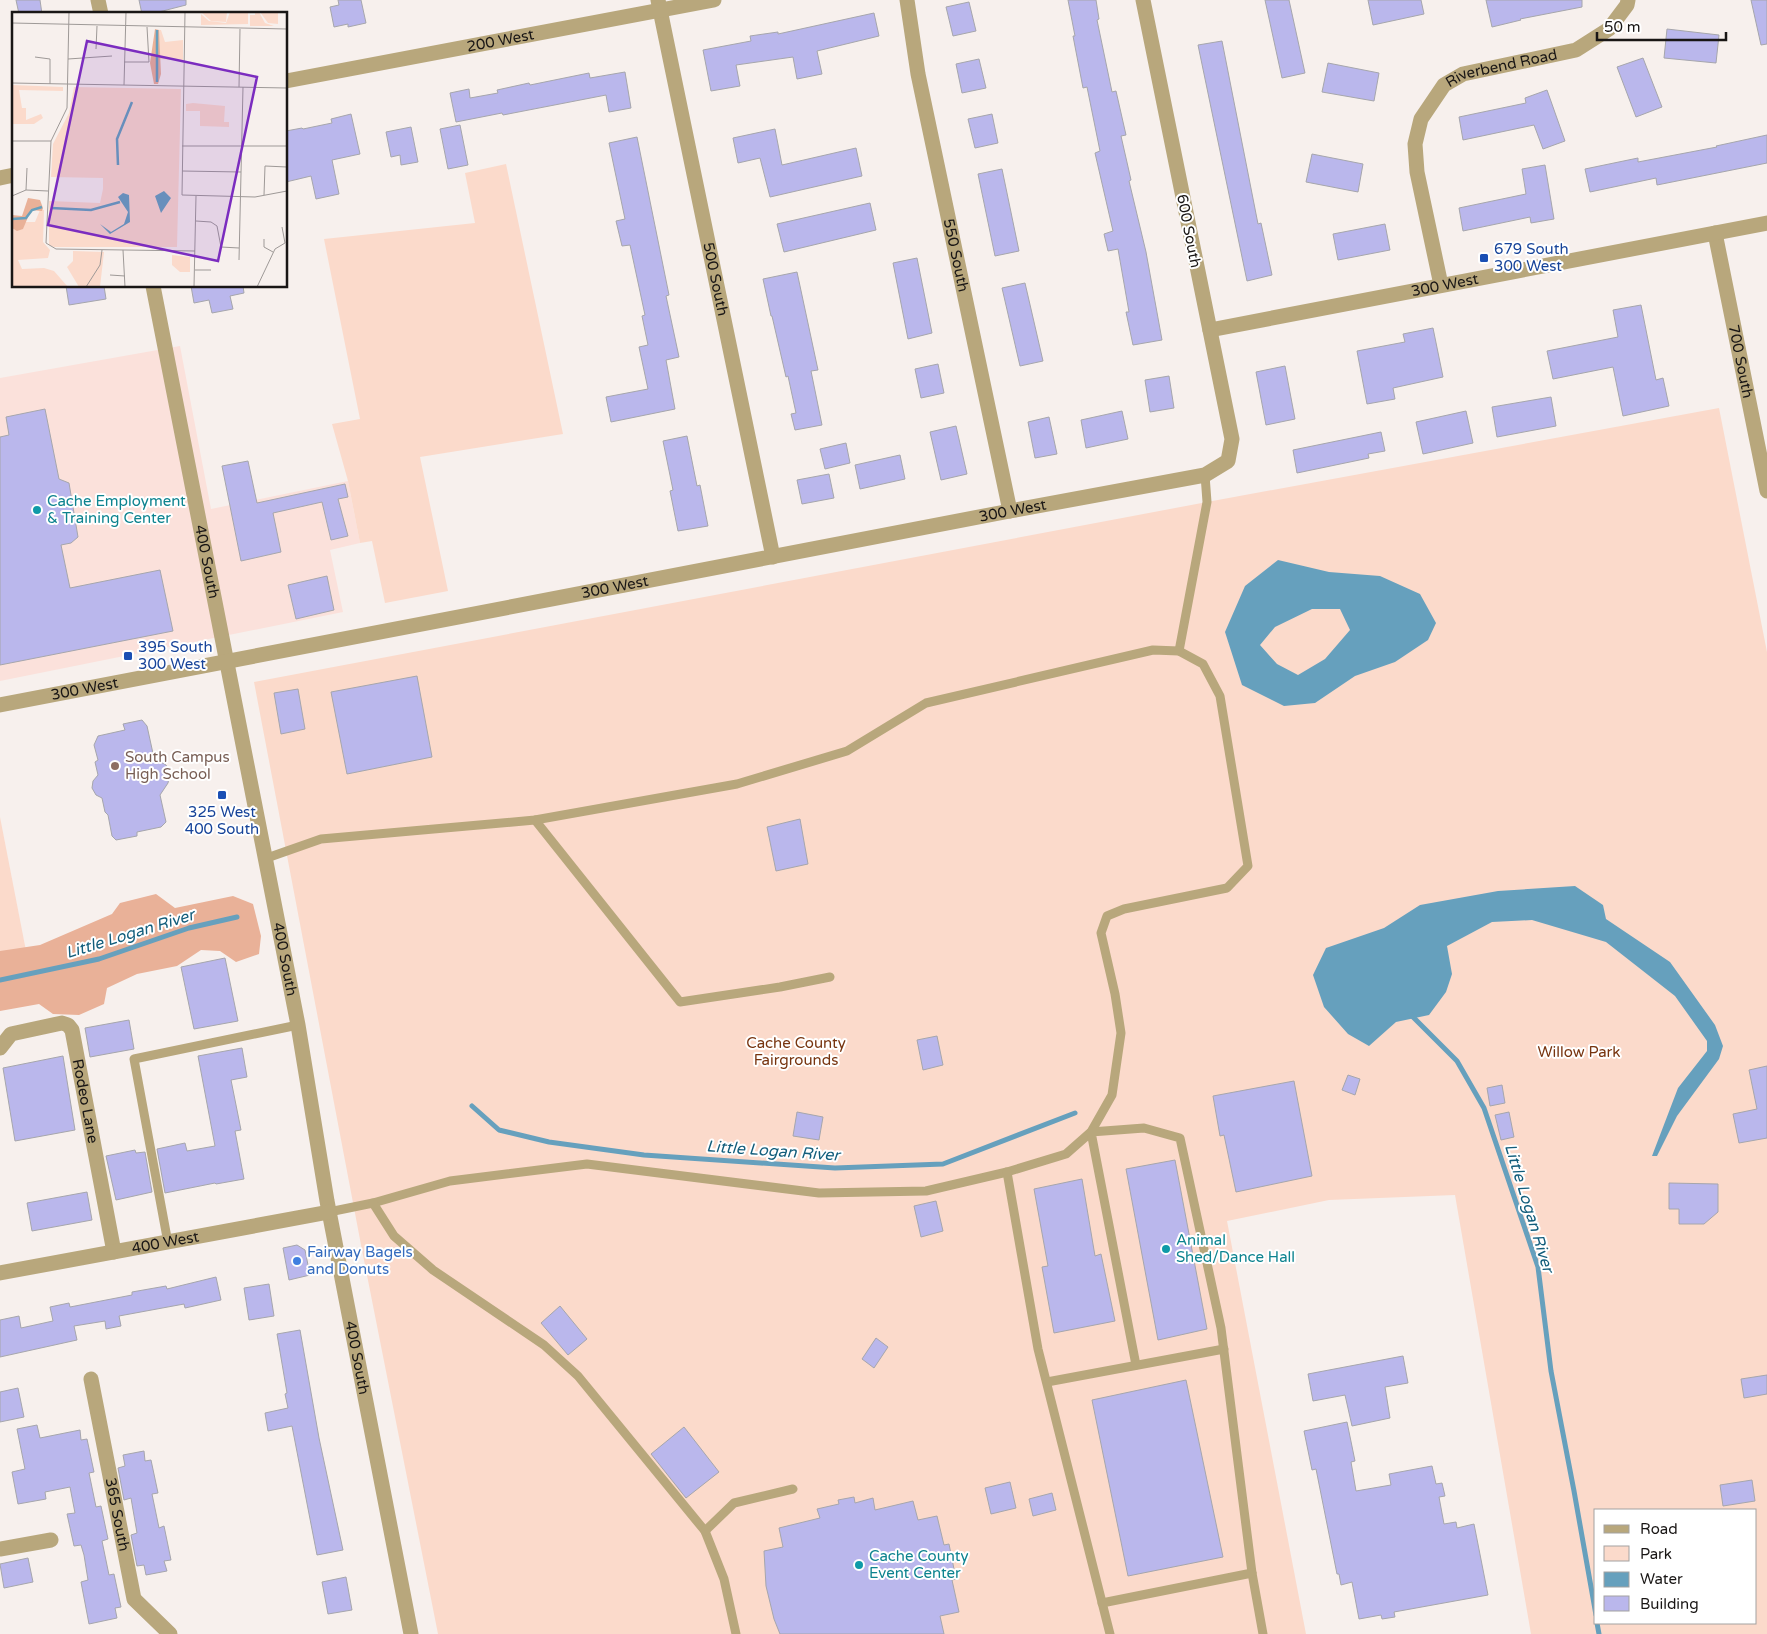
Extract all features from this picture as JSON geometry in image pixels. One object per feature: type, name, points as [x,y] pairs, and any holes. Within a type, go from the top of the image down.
[{"type":"street","name":"200 West","points":[[288,81],[659,5],[714,0]]},
{"type":"street","name":"550 South","points":[[907,0],[918,74],[1010,511]]},
{"type":"street","name":"600 South","points":[[1143,0],[1232,439],[1228,461]]},
{"type":"street","name":"Riverbend Road","points":[[1441,285],[1418,172],[1415,144],[1421,120],[1444,85],[1463,74],[1576,50],[1609,29],[1627,5],[1628,0]]},
{"type":"street","name":"500 South","points":[[659,5],[773,557]]},
{"type":"street","name":"300 West","points":[[1210,330],[1767,223]]},
{"type":"street","name":"700 South","points":[[1715,233],[1767,491]]},
{"type":"street","name":"400 South","points":[[154,288],[264,859],[298,1025],[329,1212],[411,1634]]},
{"type":"street","name":"300 West","points":[[0,705],[1205,475],[1228,461]]},
{"type":"street","name":"Rodeo Lane","points":[[0,1048],[11,1034],[62,1023],[72,1030],[114,1252]]},
{"type":"street","name":"400 West","points":[[0,1273],[329,1212]]},
{"type":"street","name":"365 South","points":[[91,1380],[134,1599],[170,1634]]},
{"type":"street","points":[[0,1549],[51,1540]]},
{"type":"lane","points":[[1179,651],[1207,502],[1205,475]]},
{"type":"lane","points":[[264,859],[321,839],[535,820],[737,784],[847,751],[926,703],[1153,650],[1179,651],[1202,664],[1220,696],[1248,866],[1227,888],[1124,909],[1107,916],[1100,933],[1116,994],[1121,1033],[1112,1095],[1091,1132],[1066,1154],[1007,1172],[926,1191],[819,1193],[587,1164],[450,1181],[373,1203],[329,1212]]},
{"type":"lane","points":[[535,820],[680,1002],[780,988],[830,977]]},
{"type":"lane","points":[[168,1243],[134,1059],[298,1025]]},
{"type":"lane","points":[[1091,1132],[1144,1128],[1180,1138],[1221,1328],[1252,1573],[1263,1634]]},
{"type":"lane","points":[[1091,1132],[1136,1365]]},
{"type":"lane","points":[[1007,1172],[1038,1349],[1110,1634]]},
{"type":"lane","points":[[373,1203],[394,1236],[433,1270],[544,1345],[578,1376],[705,1531],[724,1579],[736,1634]]},
{"type":"lane","points":[[1047,1382],[1224,1349]]},
{"type":"lane","points":[[705,1531],[734,1503],[793,1490]]},
{"type":"lane","points":[[1102,1603],[1252,1573]]},
{"type":"shaded area","points":[[180,346],[211,509],[348,481],[360,543],[330,550],[343,612],[0,681],[0,378]]},
{"type":"shaded area","points":[[156,894],[175,908],[233,896],[253,904],[261,936],[259,954],[236,962],[220,951],[201,950],[177,966],[137,974],[107,988],[104,1004],[79,1015],[53,1014],[39,1004],[0,1011],[0,951],[40,945],[112,914],[120,903]]},
{"type":"green space","points":[[506,164],[563,434],[420,457],[448,591],[385,603],[372,541],[360,543],[348,481],[332,424],[360,419],[324,239],[475,223],[465,173]]},
{"type":"green space","name":"Cache County Fairgrounds","points":[[1719,408],[1767,652],[1767,1634],[1531,1634],[1455,1195],[1329,1200],[1227,1221],[1306,1634],[438,1634],[362,1250],[254,682],[1207,502]]},
{"type":"green space","points":[[0,817],[27,956],[0,961]]},
{"type":"water","points":[[1278,560],[1329,572],[1380,576],[1420,594],[1436,623],[1428,640],[1395,662],[1355,676],[1315,703],[1284,706],[1242,685],[1225,632],[1245,586]],"holes":[[[1312,609],[1340,609],[1350,630],[1325,659],[1298,675],[1277,664],[1260,645],[1275,627]]]},
{"type":"water","points":[[1575,886],[1603,905],[1606,919],[1670,962],[1715,1025],[1723,1046],[1719,1059],[1677,1116],[1657,1156],[1652,1156],[1678,1088],[1707,1051],[1707,1041],[1675,996],[1606,942],[1532,920],[1492,922],[1447,946],[1452,974],[1446,992],[1429,1015],[1396,1022],[1369,1046],[1348,1034],[1324,1007],[1313,975],[1326,948],[1384,928],[1420,905],[1498,891]]},
{"type":"building","points":[[16,0],[40,0],[42,12],[19,12]]},
{"type":"building","points":[[139,0],[186,0],[186,5],[159,12],[142,12]]},
{"type":"building","points":[[338,0],[361,0],[366,23],[348,27],[348,24],[334,27],[330,7],[339,5]]},
{"type":"building","points":[[1068,0],[1096,0],[1099,19],[1097,20],[1112,92],[1116,91],[1126,135],[1121,136],[1131,180],[1129,181],[1146,252],[1162,340],[1133,345],[1126,312],[1129,312],[1118,249],[1108,251],[1104,234],[1113,231],[1095,153],[1100,151],[1087,87],[1083,88]]},
{"type":"building","points":[[1265,0],[1289,0],[1305,73],[1282,78]]},
{"type":"building","points":[[1368,0],[1421,0],[1424,14],[1373,25]]},
{"type":"building","points":[[1486,0],[1582,0],[1582,7],[1520,19],[1492,27]]},
{"type":"building","points":[[1751,0],[1767,0],[1767,44],[1761,45]]},
{"type":"building","points":[[969,2],[976,31],[953,36],[946,7]]},
{"type":"building","points":[[874,13],[879,36],[817,51],[822,74],[797,79],[793,57],[736,65],[740,86],[711,91],[703,50],[751,41],[750,36],[778,32],[778,34]]},
{"type":"building","points":[[1667,29],[1719,35],[1716,63],[1664,58]]},
{"type":"building","points":[[1222,41],[1258,224],[1261,223],[1272,275],[1247,281],[1198,45]]},
{"type":"building","points":[[1643,58],[1662,107],[1636,117],[1617,67]]},
{"type":"building","points":[[979,59],[986,88],[962,93],[956,64]]},
{"type":"building","points":[[1328,63],[1379,73],[1374,101],[1322,92]]},
{"type":"building","points":[[625,72],[631,108],[609,112],[606,95],[456,122],[450,93],[469,89],[470,98],[498,93],[497,90],[529,83],[530,85],[589,73],[590,78]]},
{"type":"building","points":[[1547,90],[1565,141],[1543,149],[1534,125],[1463,140],[1459,117],[1526,103],[1525,98]]},
{"type":"building","points":[[351,114],[360,154],[332,160],[339,194],[316,199],[311,176],[288,182],[288,131],[332,123],[331,119]]},
{"type":"building","points":[[992,114],[998,143],[975,148],[968,119]]},
{"type":"building","points":[[460,125],[468,165],[448,169],[440,129]]},
{"type":"building","points":[[411,127],[418,162],[401,165],[400,155],[391,157],[386,132]]},
{"type":"building","points":[[775,129],[782,165],[856,148],[862,176],[770,197],[760,158],[738,163],[733,138]]},
{"type":"building","points":[[1767,135],[1767,163],[1657,185],[1656,178],[1590,192],[1585,169],[1638,158],[1638,162],[1717,147]]},
{"type":"building","points":[[637,137],[669,295],[666,296],[679,357],[666,360],[675,409],[611,422],[606,397],[648,389],[639,347],[648,345],[642,316],[645,315],[630,245],[622,246],[616,221],[625,219],[609,143]]},
{"type":"building","points":[[1312,154],[1363,164],[1358,192],[1306,182]]},
{"type":"building","points":[[1545,165],[1554,219],[1531,223],[1530,217],[1463,231],[1459,208],[1526,194],[1522,169]]},
{"type":"building","points":[[1002,169],[1019,251],[995,256],[978,174]]},
{"type":"building","points":[[870,203],[876,230],[784,252],[777,224]]},
{"type":"building","points":[[1385,224],[1390,250],[1338,260],[1333,234]]},
{"type":"building","points":[[917,258],[932,333],[908,339],[893,263]]},
{"type":"building","points":[[797,272],[818,370],[811,371],[822,425],[795,430],[791,414],[796,413],[763,279]]},
{"type":"building","points":[[1025,283],[1043,361],[1020,366],[1002,288]]},
{"type":"building","points":[[66,288],[104,288],[106,299],[69,305]]},
{"type":"building","points":[[191,288],[243,288],[244,293],[230,296],[233,309],[212,313],[209,300],[194,303]]},
{"type":"building","points":[[1641,305],[1656,380],[1663,378],[1669,406],[1623,416],[1613,367],[1553,379],[1547,351],[1618,337],[1613,310]]},
{"type":"building","points":[[1433,328],[1443,377],[1393,388],[1395,399],[1367,404],[1357,351],[1405,342],[1403,334]]},
{"type":"building","points":[[938,364],[944,393],[921,398],[915,369]]},
{"type":"building","points":[[1285,366],[1295,419],[1266,425],[1256,372]]},
{"type":"building","points":[[1169,376],[1174,408],[1150,412],[1145,380]]},
{"type":"building","points":[[1551,397],[1556,426],[1497,437],[1492,407]]},
{"type":"building","points":[[45,409],[59,479],[69,483],[78,537],[71,543],[61,545],[70,588],[160,570],[173,631],[0,665],[0,437],[9,435],[6,417]]},
{"type":"building","points":[[1122,411],[1128,439],[1086,448],[1081,420]]},
{"type":"building","points":[[1466,411],[1473,443],[1423,454],[1416,422]]},
{"type":"building","points":[[1049,417],[1057,454],[1035,458],[1028,422]]},
{"type":"building","points":[[956,426],[967,474],[941,480],[930,432]]},
{"type":"building","points":[[1381,432],[1385,451],[1368,454],[1369,458],[1297,473],[1293,450]]},
{"type":"building","points":[[687,436],[697,486],[700,485],[708,526],[678,531],[670,491],[673,490],[663,441]]},
{"type":"building","points":[[846,443],[850,463],[825,469],[820,449]]},
{"type":"building","points":[[900,455],[905,479],[860,489],[855,465]]},
{"type":"building","points":[[248,461],[257,503],[345,484],[348,497],[338,499],[348,536],[331,540],[322,502],[273,513],[281,552],[241,561],[222,466]]},
{"type":"building","points":[[829,474],[834,498],[802,504],[797,480]]},
{"type":"building","points":[[327,576],[334,610],[296,619],[288,585]]},
{"type":"building","points":[[417,676],[432,757],[347,774],[331,692]]},
{"type":"building","points":[[298,689],[305,729],[281,734],[274,693]]},
{"type":"building","points":[[142,720],[147,726],[154,758],[166,765],[170,773],[168,783],[160,795],[166,822],[161,827],[137,832],[137,836],[116,840],[112,836],[102,798],[96,795],[92,788],[93,781],[98,775],[95,762],[98,760],[94,745],[98,736],[125,730],[123,724]]},
{"type":"building","points":[[800,819],[808,864],[776,871],[767,827]]},
{"type":"building","points":[[225,958],[238,1021],[194,1029],[181,967]]},
{"type":"building","points":[[129,1020],[134,1049],[90,1057],[85,1028]]},
{"type":"building","points":[[937,1036],[943,1065],[923,1070],[917,1040]]},
{"type":"building","points":[[242,1048],[247,1077],[231,1080],[241,1130],[235,1131],[244,1179],[165,1193],[157,1149],[185,1143],[187,1151],[215,1146],[198,1056]]},
{"type":"building","points":[[63,1056],[75,1130],[15,1141],[3,1068]]},
{"type":"building","points":[[1767,1066],[1767,1138],[1739,1143],[1733,1114],[1757,1109],[1749,1070]]},
{"type":"building","points":[[1348,1075],[1360,1079],[1355,1095],[1342,1090]]},
{"type":"building","points":[[1294,1081],[1312,1176],[1236,1192],[1224,1135],[1220,1136],[1213,1096]]},
{"type":"building","points":[[1502,1085],[1505,1103],[1490,1106],[1487,1088]]},
{"type":"building","points":[[797,1112],[823,1117],[819,1140],[793,1136]]},
{"type":"building","points":[[1509,1112],[1514,1137],[1501,1140],[1495,1115]]},
{"type":"building","points":[[135,1150],[136,1153],[145,1152],[152,1192],[116,1200],[106,1156]]},
{"type":"building","name":"Animal Shed/Dance Hall","points":[[1175,1160],[1207,1329],[1158,1340],[1126,1169]]},
{"type":"building","points":[[1082,1179],[1095,1256],[1101,1254],[1115,1321],[1054,1333],[1042,1267],[1048,1266],[1034,1189]]},
{"type":"building","points":[[1669,1183],[1718,1184],[1718,1212],[1704,1224],[1679,1224],[1679,1209],[1669,1209]]},
{"type":"building","points":[[87,1192],[92,1220],[32,1231],[27,1203]]},
{"type":"building","points":[[936,1201],[943,1231],[921,1237],[914,1206]]},
{"type":"building","points":[[297,1245],[305,1250],[310,1275],[289,1280],[283,1248]]},
{"type":"building","points":[[216,1277],[221,1300],[185,1308],[184,1304],[119,1316],[121,1326],[106,1329],[105,1321],[74,1326],[77,1340],[0,1357],[0,1320],[19,1316],[21,1328],[53,1321],[50,1307],[69,1303],[70,1307],[132,1295],[132,1292],[166,1286],[167,1289]]},
{"type":"building","points":[[269,1284],[274,1316],[249,1320],[244,1288]]},
{"type":"building","points":[[560,1306],[587,1339],[568,1355],[541,1323]]},
{"type":"building","points":[[300,1330],[319,1438],[343,1550],[317,1555],[292,1426],[268,1431],[265,1413],[288,1408],[277,1334]]},
{"type":"building","points":[[876,1338],[888,1347],[874,1368],[862,1359]]},
{"type":"building","points":[[1403,1356],[1408,1383],[1385,1387],[1390,1418],[1352,1426],[1345,1395],[1313,1401],[1308,1374]]},
{"type":"building","points":[[1767,1375],[1767,1394],[1744,1398],[1741,1379]]},
{"type":"building","points":[[1186,1380],[1223,1557],[1128,1576],[1092,1400]]},
{"type":"building","points":[[18,1388],[24,1417],[0,1422],[0,1392]]},
{"type":"building","points":[[1347,1422],[1355,1461],[1351,1462],[1356,1491],[1391,1485],[1389,1474],[1432,1466],[1436,1484],[1442,1483],[1445,1496],[1439,1497],[1444,1524],[1456,1522],[1457,1528],[1474,1524],[1488,1595],[1394,1612],[1395,1617],[1382,1619],[1381,1615],[1359,1619],[1352,1582],[1341,1585],[1339,1574],[1337,1574],[1316,1469],[1312,1470],[1304,1431]]},
{"type":"building","points":[[37,1425],[40,1438],[80,1430],[81,1440],[87,1439],[94,1472],[89,1473],[96,1507],[101,1506],[108,1539],[102,1541],[109,1575],[114,1574],[121,1607],[115,1608],[117,1618],[89,1624],[81,1582],[88,1580],[84,1555],[81,1545],[74,1546],[67,1514],[75,1513],[70,1487],[45,1492],[46,1499],[18,1504],[12,1472],[25,1469],[17,1429]]},
{"type":"building","points":[[684,1427],[719,1472],[686,1498],[651,1454]]},
{"type":"building","points":[[144,1451],[145,1461],[151,1460],[158,1493],[152,1494],[159,1528],[164,1526],[171,1560],[164,1561],[167,1571],[146,1575],[144,1565],[137,1566],[131,1535],[137,1533],[131,1498],[124,1500],[118,1468],[125,1466],[123,1455]]},
{"type":"building","points":[[1752,1480],[1755,1501],[1723,1506],[1720,1485]]},
{"type":"building","points":[[1010,1482],[1016,1508],[991,1514],[985,1488]]},
{"type":"building","points":[[1052,1493],[1056,1510],[1033,1516],[1029,1499]]},
{"type":"building","name":"Cache County Event Center","points":[[854,1497],[855,1503],[873,1498],[875,1510],[913,1501],[918,1520],[937,1516],[944,1545],[949,1544],[956,1579],[952,1580],[959,1612],[940,1616],[944,1634],[780,1634],[774,1619],[766,1586],[764,1551],[783,1547],[779,1528],[820,1518],[817,1509],[839,1504],[838,1500]]},
{"type":"building","points":[[28,1558],[33,1582],[4,1588],[0,1564]]},
{"type":"building","points":[[346,1577],[352,1610],[328,1614],[322,1582]]},
{"type":"waterway","name":"Little Logan River","points":[[0,980],[99,959],[189,928],[237,917]]},
{"type":"waterway","name":"Little Logan River","points":[[1410,1014],[1457,1061],[1484,1108],[1538,1267],[1551,1371],[1594,1604]]},
{"type":"waterway","name":"Little Logan River","points":[[472,1106],[499,1130],[549,1142],[644,1155],[835,1168],[943,1164],[1075,1113]]},
{"type":"waterway","name":"Little Logan River","points":[[1597,1624],[1599,1634]]},
{"type":"place","name":"679 South 300 West","points":[[1484,258]]},
{"type":"place","name":"Cache Employment & Training Center","points":[[37,510]]},
{"type":"place","name":"395 South 300 West","points":[[128,656]]},
{"type":"place","name":"South Campus High School","points":[[115,766]]},
{"type":"place","name":"325 West 400 South","points":[[222,795]]},
{"type":"place","name":"Animal Shed/Dance Hall","points":[[1166,1249]]},
{"type":"place","name":"Fairway Bagels and Donuts","points":[[297,1261]]},
{"type":"place","name":"Cache County Event Center","points":[[859,1565]]},
{"type":"park label","name":"Willow Park","points":[[1579,1052]]}]
